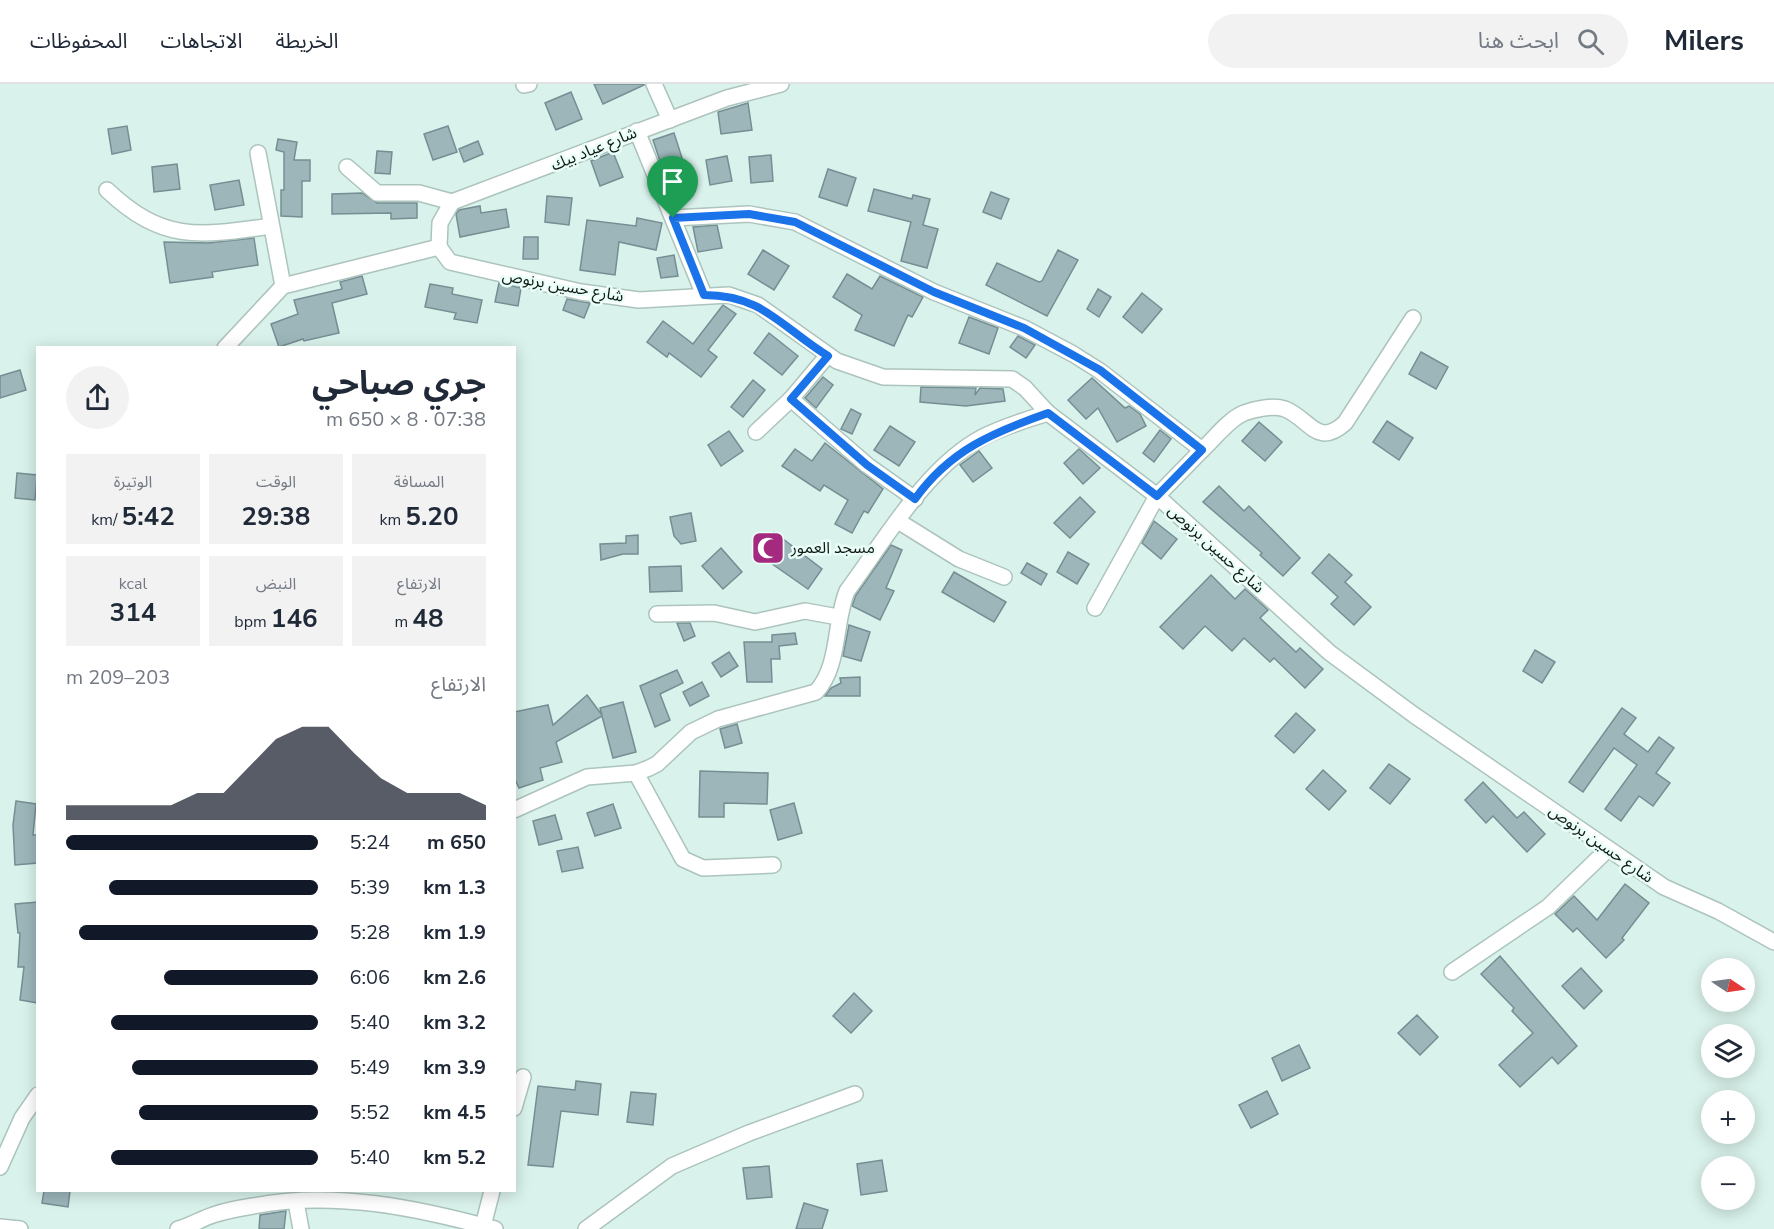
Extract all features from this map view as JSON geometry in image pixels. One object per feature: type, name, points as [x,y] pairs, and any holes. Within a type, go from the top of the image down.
[{"type":"street","points":[[654,84],[670,120]]},
{"type":"street","name":"شارع عياد بيك","points":[[452,202],[727,98],[781,84]]},
{"type":"street","points":[[638,131],[704,295]]},
{"type":"street","points":[[258,153],[283,286]]},
{"type":"street","points":[[227,346],[283,286],[439,247],[440,224],[452,202],[419,193],[377,193],[347,167]]},
{"type":"street","points":[[107,189],[145,221],[184,232],[218,234],[271,226]]},
{"type":"street","points":[[673,218],[749,214],[795,222],[934,292],[1024,328],[1073,354],[1100,370],[1202,450]]},
{"type":"street","name":"شارع حسين برنوص","points":[[439,247],[450,262],[581,292],[639,300],[729,295],[758,305],[828,356],[883,377],[1012,380],[1025,388],[1048,413],[1157,496],[1330,653],[1414,715],[1537,798],[1607,850],[1664,887],[1718,911],[1774,942]]},
{"type":"street","points":[[1095,608],[1157,496],[1241,414],[1262,408],[1284,409],[1314,430],[1327,434],[1337,430],[1345,423],[1413,318]]},
{"type":"street","points":[[756,432],[791,399],[828,356]]},
{"type":"street","points":[[791,399],[867,465],[915,499]]},
{"type":"street","points":[[516,809],[587,777],[636,773],[657,764],[691,732],[717,719],[816,692],[824,683],[830,669],[838,617],[847,591],[915,499],[954,457],[982,438],[1048,413]]},
{"type":"street","points":[[898,522],[959,559],[1004,577]]},
{"type":"street","points":[[657,614],[714,613],[756,622],[805,611],[838,617]]},
{"type":"street","points":[[636,773],[683,859],[703,868],[773,865]]},
{"type":"street","points":[[1452,972],[1548,907],[1607,850]]},
{"type":"street","points":[[516,1101],[523,1077]]},
{"type":"street","points":[[586,1229],[672,1166],[749,1133],[855,1094]]},
{"type":"street","points":[[0,1167],[22,1118],[36,1098]]},
{"type":"street","points":[[178,1229],[254,1198],[296,1202],[372,1197],[489,1227],[492,1192]]},
{"type":"street","points":[[296,1202],[301,1229]]},
{"type":"street","points":[[0,1227],[20,1229]]},
{"type":"building","points":[[594,84],[644,84],[644,85],[603,104]]},
{"type":"building","points":[[571,92],[582,119],[556,130],[545,103]]},
{"type":"building","points":[[748,103],[752,130],[721,134],[718,112]]},
{"type":"building","points":[[127,126],[131,150],[112,154],[108,129]]},
{"type":"building","points":[[448,126],[457,152],[433,160],[424,134]]},
{"type":"building","points":[[674,133],[682,158],[661,164],[653,140]]},
{"type":"building","points":[[278,139],[297,142],[294,160],[310,160],[310,181],[302,181],[302,217],[281,216],[284,152],[276,150]]},
{"type":"building","points":[[478,141],[483,154],[464,162],[459,149]]},
{"type":"building","points":[[377,151],[392,152],[390,174],[375,173]]},
{"type":"building","points":[[613,152],[623,177],[600,186],[591,161]]},
{"type":"building","points":[[771,155],[773,181],[751,183],[749,157]]},
{"type":"building","points":[[727,156],[732,181],[710,185],[706,160]]},
{"type":"building","points":[[177,164],[180,189],[154,192],[152,167]]},
{"type":"building","points":[[828,169],[856,178],[847,206],[819,197]]},
{"type":"building","points":[[239,180],[244,205],[215,210],[210,185]]},
{"type":"building","points":[[874,189],[912,199],[913,195],[930,199],[923,225],[938,229],[927,268],[901,261],[911,222],[868,211]]},
{"type":"building","points":[[991,192],[1009,199],[1001,219],[983,212]]},
{"type":"building","points":[[362,193],[377,203],[417,203],[417,218],[391,219],[391,213],[332,214],[332,194]]},
{"type":"building","points":[[547,196],[572,198],[569,225],[545,222]]},
{"type":"building","points":[[480,206],[481,213],[506,209],[509,227],[460,237],[456,214],[459,210]]},
{"type":"building","points":[[637,218],[662,223],[656,250],[619,242],[615,275],[580,270],[587,220],[636,226]]},
{"type":"building","points":[[717,225],[722,248],[698,252],[693,227]]},
{"type":"building","points":[[524,237],[538,237],[538,259],[523,259]]},
{"type":"building","points":[[254,238],[258,265],[212,272],[213,277],[170,283],[164,242],[208,243]]},
{"type":"building","points":[[763,250],[789,266],[774,290],[748,274]]},
{"type":"building","points":[[1058,250],[1078,260],[1047,316],[986,285],[997,263],[1039,282],[1042,281]]},
{"type":"building","points":[[674,255],[678,276],[661,278],[657,258]]},
{"type":"building","points":[[847,274],[872,289],[880,276],[923,297],[912,317],[908,315],[894,346],[855,330],[862,315],[833,297]]},
{"type":"building","points":[[362,276],[367,294],[332,303],[339,333],[279,346],[271,324],[298,314],[294,300],[342,289],[340,282]]},
{"type":"building","points":[[499,283],[521,288],[518,306],[495,302]]},
{"type":"building","points":[[430,284],[453,288],[452,294],[482,300],[477,323],[454,319],[456,313],[425,307]]},
{"type":"building","points":[[1098,289],[1111,297],[1099,317],[1087,309]]},
{"type":"building","points":[[1142,293],[1162,309],[1142,333],[1123,317]]},
{"type":"building","points":[[567,299],[590,303],[584,318],[563,310]]},
{"type":"building","points":[[723,305],[736,314],[708,350],[717,357],[701,377],[669,353],[667,357],[647,342],[663,321],[693,344]]},
{"type":"building","points":[[969,317],[998,328],[989,354],[959,343]]},
{"type":"building","points":[[769,333],[798,356],[782,375],[754,353]]},
{"type":"building","points":[[1018,336],[1035,345],[1026,358],[1010,347]]},
{"type":"building","points":[[1421,352],[1448,367],[1436,389],[1409,374]]},
{"type":"building","points":[[20,370],[26,390],[0,398],[0,376]]},
{"type":"building","points":[[823,377],[833,385],[816,408],[805,398]]},
{"type":"building","points":[[1092,378],[1125,408],[1129,406],[1140,414],[1146,426],[1117,442],[1098,408],[1086,419],[1068,400]]},
{"type":"building","points":[[753,380],[765,390],[743,417],[731,407]]},
{"type":"building","points":[[921,387],[976,388],[975,395],[980,388],[1003,389],[1005,401],[966,406],[920,402]]},
{"type":"building","points":[[851,409],[861,414],[852,434],[841,429]]},
{"type":"building","points":[[1387,421],[1413,438],[1399,460],[1373,442]]},
{"type":"building","points":[[1259,422],[1282,442],[1265,461],[1242,441]]},
{"type":"building","points":[[890,426],[915,442],[899,466],[874,450]]},
{"type":"building","points":[[1160,430],[1171,439],[1154,462],[1143,453]]},
{"type":"building","points":[[729,431],[743,451],[721,466],[708,445]]},
{"type":"building","points":[[825,443],[883,489],[868,513],[864,511],[852,533],[835,524],[848,500],[824,485],[820,491],[782,466],[795,449],[812,461]]},
{"type":"building","points":[[1079,449],[1100,468],[1083,484],[1064,463]]},
{"type":"building","points":[[979,451],[992,468],[973,482],[960,465]]},
{"type":"building","points":[[17,473],[36,475],[35,500],[15,498]]},
{"type":"building","points":[[1219,486],[1244,511],[1249,506],[1300,558],[1283,576],[1260,555],[1262,553],[1203,502]]},
{"type":"building","points":[[1080,497],[1095,512],[1070,538],[1054,523]]},
{"type":"building","points":[[691,513],[696,541],[681,544],[674,536],[670,517]]},
{"type":"building","points":[[1154,521],[1177,539],[1161,559],[1142,543]]},
{"type":"building","points":[[774,532],[822,569],[808,589],[758,554]]},
{"type":"building","points":[[638,535],[638,554],[623,554],[601,560],[600,544],[626,543],[626,536]]},
{"type":"building","points":[[891,545],[902,550],[886,588],[894,591],[880,620],[852,606],[856,595]]},
{"type":"building","points":[[721,548],[742,572],[723,589],[702,566]]},
{"type":"building","points":[[1068,552],[1089,564],[1077,584],[1057,572]]},
{"type":"building","points":[[1329,554],[1352,575],[1345,582],[1371,607],[1354,625],[1331,604],[1338,597],[1312,573]]},
{"type":"building","points":[[1027,563],[1047,574],[1041,585],[1021,573]]},
{"type":"building","points":[[681,566],[682,591],[650,592],[649,567]]},
{"type":"building","points":[[954,572],[1006,602],[994,622],[942,592]]},
{"type":"building","points":[[1211,575],[1235,599],[1245,589],[1268,610],[1260,618],[1296,652],[1300,648],[1323,669],[1305,688],[1274,658],[1270,662],[1244,638],[1232,651],[1205,626],[1183,649],[1160,627]]},
{"type":"building","points":[[677,623],[690,623],[695,636],[684,641]]},
{"type":"building","points":[[849,625],[870,632],[861,661],[843,656]]},
{"type":"building","points":[[795,633],[797,644],[779,646],[780,659],[771,659],[772,682],[747,682],[744,642],[772,642],[772,635]]},
{"type":"building","points":[[1535,650],[1555,662],[1542,683],[1523,671]]},
{"type":"building","points":[[729,652],[738,666],[721,677],[712,663]]},
{"type":"building","points":[[677,670],[683,683],[660,694],[670,720],[655,727],[640,686]]},
{"type":"building","points":[[860,677],[860,696],[825,696],[831,688],[841,683],[840,678]]},
{"type":"building","points":[[702,682],[709,696],[690,706],[683,692]]},
{"type":"building","points":[[587,695],[602,715],[600,708],[623,702],[636,752],[613,758],[602,716],[556,742],[562,762],[540,768],[543,780],[519,788],[516,781],[516,712],[548,705],[553,725]]},
{"type":"building","points":[[1622,708],[1636,718],[1624,734],[1648,752],[1659,737],[1674,748],[1656,773],[1670,783],[1653,806],[1639,796],[1621,821],[1605,809],[1637,765],[1614,748],[1583,792],[1569,782]]},
{"type":"building","points":[[1296,713],[1315,730],[1294,753],[1275,736]]},
{"type":"building","points":[[737,724],[742,743],[725,748],[720,729]]},
{"type":"building","points":[[1389,764],[1410,779],[1390,804],[1370,788]]},
{"type":"building","points":[[1323,770],[1346,791],[1329,810],[1306,789]]},
{"type":"building","points":[[700,771],[768,773],[767,804],[724,803],[724,817],[699,817]]},
{"type":"building","points":[[1483,782],[1517,818],[1524,812],[1545,834],[1527,852],[1493,816],[1486,823],[1465,800]]},
{"type":"building","points":[[16,801],[36,804],[33,835],[36,835],[36,863],[15,865],[13,825]]},
{"type":"building","points":[[794,803],[802,833],[778,840],[770,810]]},
{"type":"building","points":[[613,804],[621,828],[595,836],[587,813]]},
{"type":"building","points":[[555,815],[562,839],[539,845],[533,821]]},
{"type":"building","points":[[578,847],[583,868],[562,872],[557,851]]},
{"type":"building","points":[[1625,884],[1649,903],[1622,938],[1624,940],[1606,958],[1577,928],[1573,932],[1555,914],[1574,896],[1597,920]]},
{"type":"building","points":[[36,902],[36,1003],[20,1000],[24,967],[18,967],[20,933],[18,933],[15,904]]},
{"type":"building","points":[[1500,956],[1577,1046],[1558,1064],[1552,1057],[1520,1087],[1499,1065],[1533,1033],[1512,1011],[1514,1008],[1481,974]]},
{"type":"building","points":[[1581,968],[1602,991],[1584,1009],[1562,986]]},
{"type":"building","points":[[854,993],[872,1011],[851,1033],[833,1016]]},
{"type":"building","points":[[1417,1015],[1438,1037],[1420,1055],[1398,1033]]},
{"type":"building","points":[[1299,1045],[1310,1068],[1282,1081],[1272,1058]]},
{"type":"building","points":[[576,1081],[601,1084],[598,1115],[561,1111],[553,1167],[528,1165],[538,1086],[575,1090]]},
{"type":"building","points":[[1267,1091],[1278,1114],[1251,1128],[1239,1105]]},
{"type":"building","points":[[631,1092],[656,1094],[653,1125],[627,1122]]},
{"type":"building","points":[[882,1160],[887,1191],[861,1195],[857,1164]]},
{"type":"building","points":[[769,1166],[772,1197],[747,1199],[743,1168]]},
{"type":"building","points":[[44,1192],[70,1192],[68,1207],[42,1203]]},
{"type":"building","points":[[804,1203],[828,1210],[822,1229],[796,1229]]},
{"type":"building","points":[[286,1211],[284,1229],[259,1229],[260,1215]]},
{"type":"place","name":"مسجد العمور","points":[[768,548]]},
{"type":"route","points":[[749,214],[795,222],[934,292],[1024,328],[1073,354],[1100,370],[1202,450],[1157,496],[1048,413],[982,438],[954,457],[915,499],[867,465],[791,399],[828,356],[758,305],[729,295],[704,295],[673,218],[749,214]]}]
